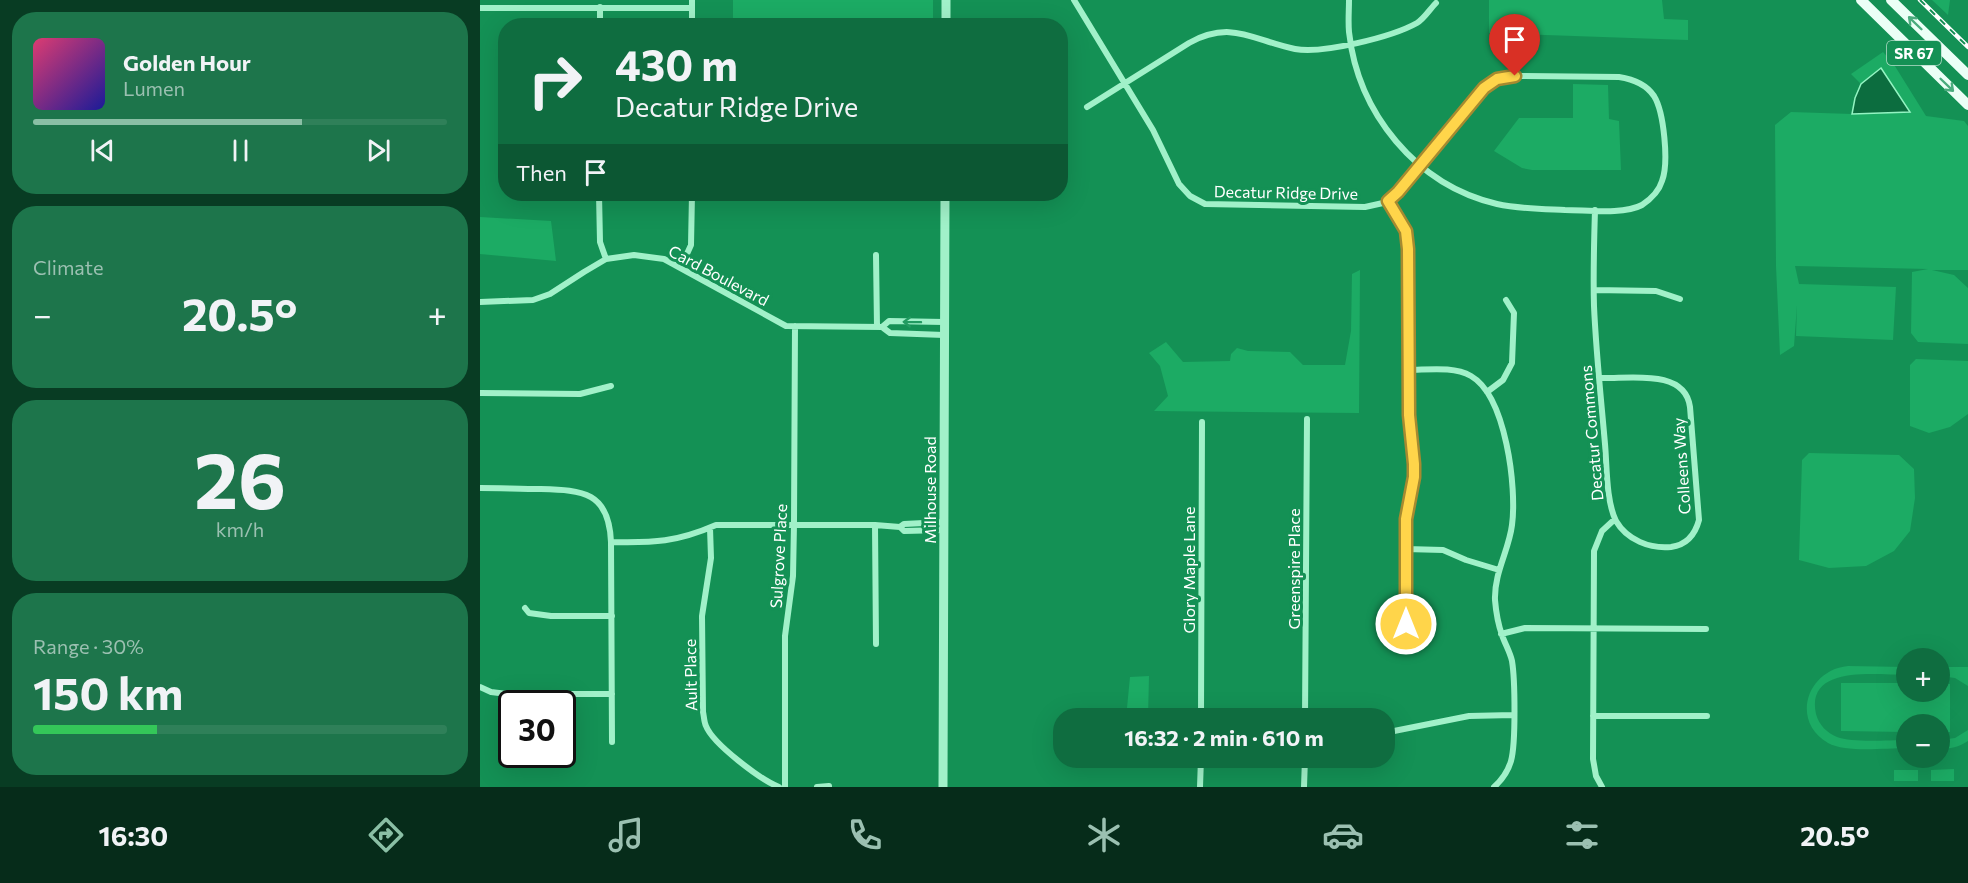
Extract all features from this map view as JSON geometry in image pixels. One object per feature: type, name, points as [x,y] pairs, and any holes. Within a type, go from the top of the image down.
[{"type":"main road","name":"SR 67","points":[[1860,0],[1968,105]]},
{"type":"main road","name":"SR 67","points":[[1892,0],[1968,75]]},
{"type":"street","points":[[692,0],[693,18]]},
{"type":"street","points":[[946,0],[946,18]]},
{"type":"street","name":"Decatur Ridge Drive","points":[[1074,0],[1153,130],[1180,186],[1188,194],[1199,201],[1214,205],[1365,207],[1377,206],[1388,201]]},
{"type":"street","points":[[1349,0],[1348,29],[1357,73],[1371,107],[1392,138],[1420,166],[1449,185],[1490,202],[1529,209],[1595,210],[1630,209],[1642,204],[1653,196],[1661,184],[1665,171],[1662,116],[1656,100],[1646,88],[1638,82],[1624,78],[1515,76],[1501,78],[1484,88],[1420,166],[1398,192],[1388,201],[1400,219],[1408,243],[1409,422],[1414,477],[1406,519],[1406,624],[1407,631],[1413,638]]},
{"type":"street","points":[[1087,107],[1192,41],[1216,33],[1231,31],[1248,34],[1302,50],[1351,44],[1387,35],[1419,22],[1436,3]]},
{"type":"street","points":[[600,7],[600,18]]},
{"type":"street","points":[[480,8],[692,8]]},
{"type":"street","points":[[599,201],[600,242],[606,260]]},
{"type":"street","points":[[681,267],[691,244],[692,201]]},
{"type":"street","name":"Milhouse Road","points":[[943,787],[945,201]]},
{"type":"street","name":"Decatur Commons","points":[[1595,210],[1594,290],[1607,474],[1611,508],[1615,519],[1602,531],[1595,545],[1593,765],[1602,787]]},
{"type":"street","name":"Card Boulevard","points":[[480,302],[533,300],[550,294],[606,260],[634,255],[664,259],[786,326],[879,327],[890,333],[944,335]]},
{"type":"street","points":[[876,255],[879,327]]},
{"type":"street","points":[[1594,290],[1656,291],[1680,299]]},
{"type":"street","points":[[1487,392],[1503,380],[1512,363],[1514,313],[1506,300]]},
{"type":"street","name":"Card Boulevard","points":[[879,327],[889,321],[944,322]]},
{"type":"street","name":"Sulgrove Place","points":[[785,787],[785,636],[793,576],[795,326]]},
{"type":"street","points":[[1408,370],[1461,372],[1477,381],[1487,392],[1505,437],[1513,486],[1512,524],[1499,570],[1495,598],[1501,634],[1514,675],[1513,752],[1511,762],[1503,777],[1494,787]]},
{"type":"street","name":"Colleens Way","points":[[1600,378],[1667,380],[1676,383],[1690,401],[1699,514],[1693,535],[1683,543],[1674,546],[1648,545],[1630,536],[1615,519]]},
{"type":"street","points":[[480,393],[580,394],[611,386]]},
{"type":"street","name":"Greenspire Place","points":[[1305,708],[1307,419]]},
{"type":"street","name":"Glory Maple Lane","points":[[1201,708],[1202,422]]},
{"type":"street","points":[[480,488],[580,491],[599,504],[605,512],[611,529],[612,542],[612,742]]},
{"type":"street","points":[[612,542],[654,543],[698,533],[716,525],[875,525],[900,527],[904,531],[944,526]]},
{"type":"street","points":[[875,525],[876,644]]},
{"type":"street","name":"Ault Place","points":[[710,528],[711,558],[702,616],[703,712],[706,727],[714,738],[745,765],[779,787]]},
{"type":"street","points":[[1406,549],[1443,550],[1499,570]]},
{"type":"street","points":[[525,608],[529,613],[551,616],[612,616]]},
{"type":"street","points":[[1501,634],[1527,628],[1706,629]]},
{"type":"street","points":[[480,687],[490,692],[507,694],[612,694]]},
{"type":"street","points":[[1395,731],[1469,716],[1514,715]]},
{"type":"street","points":[[1593,716],[1707,716]]},
{"type":"street","points":[[1200,787],[1201,768]]},
{"type":"street","points":[[1304,787],[1305,768]]},
{"type":"street","points":[[818,787],[829,786]]},
{"type":"shaded area","points":[[733,0],[933,0],[933,18],[733,18]]},
{"type":"shaded area","points":[[1489,0],[1662,0],[1664,19],[1688,20],[1688,40],[1489,33]]},
{"type":"shaded area","points":[[1932,0],[1950,0],[1948,15]]},
{"type":"shaded area","points":[[1883,52],[1893,63],[1926,116],[1964,121],[1968,126],[1968,270],[1932,270],[1954,275],[1968,288],[1968,344],[1918,342],[1911,333],[1912,272],[1928,269],[1795,266],[1799,284],[1896,287],[1893,340],[1796,336],[1797,305],[1794,346],[1780,355],[1776,266],[1775,125],[1791,112],[1852,114],[1909,112],[1881,69],[1861,84],[1851,74]]},
{"type":"shaded area","points":[[1881,68],[1910,112],[1852,114],[1861,84]]},
{"type":"shaded area","points":[[1573,84],[1608,85],[1609,119],[1619,121],[1621,170],[1532,170],[1522,168],[1494,151],[1519,118],[1573,118]]},
{"type":"shaded area","points":[[480,217],[551,221],[556,261],[480,254]]},
{"type":"shaded area","points":[[1360,270],[1359,413],[1154,411],[1168,396],[1160,366],[1149,353],[1166,342],[1183,362],[1230,361],[1231,354],[1237,348],[1248,351],[1290,352],[1303,365],[1345,365],[1351,331],[1352,274]]},
{"type":"shaded area","points":[[1916,359],[1968,361],[1968,414],[1950,427],[1929,433],[1910,426],[1910,365]]},
{"type":"shaded area","points":[[1809,453],[1899,455],[1914,469],[1915,498],[1910,531],[1894,551],[1866,566],[1829,568],[1799,560],[1802,460]]},
{"type":"shaded area","points":[[1848,666],[1896,667],[1896,675],[1862,674],[1832,680],[1821,687],[1816,698],[1816,714],[1821,725],[1837,737],[1861,741],[1896,740],[1896,748],[1845,748],[1828,743],[1816,734],[1809,722],[1808,698],[1822,677]]},
{"type":"shaded area","points":[[1950,667],[1968,667],[1968,686],[1950,677]]},
{"type":"shaded area","points":[[1149,676],[1148,708],[1127,708],[1130,677]]},
{"type":"shaded area","points":[[1841,683],[1896,683],[1896,702],[1950,702],[1950,714],[1896,714],[1896,732],[1841,731]]},
{"type":"shaded area","points":[[1968,730],[1968,741],[1950,748],[1950,739]]},
{"type":"shaded area","points":[[1954,769],[1954,781],[1931,781],[1931,770]]},
{"type":"shaded area","points":[[1894,770],[1918,770],[1918,781],[1894,781]]},
{"type":"railway","points":[[1920,0],[1968,47]]},
{"type":"route","points":[[1406,624],[1406,519],[1414,477],[1409,415],[1408,240],[1400,219],[1388,201],[1489,83],[1508,76],[1515,76]]}]
